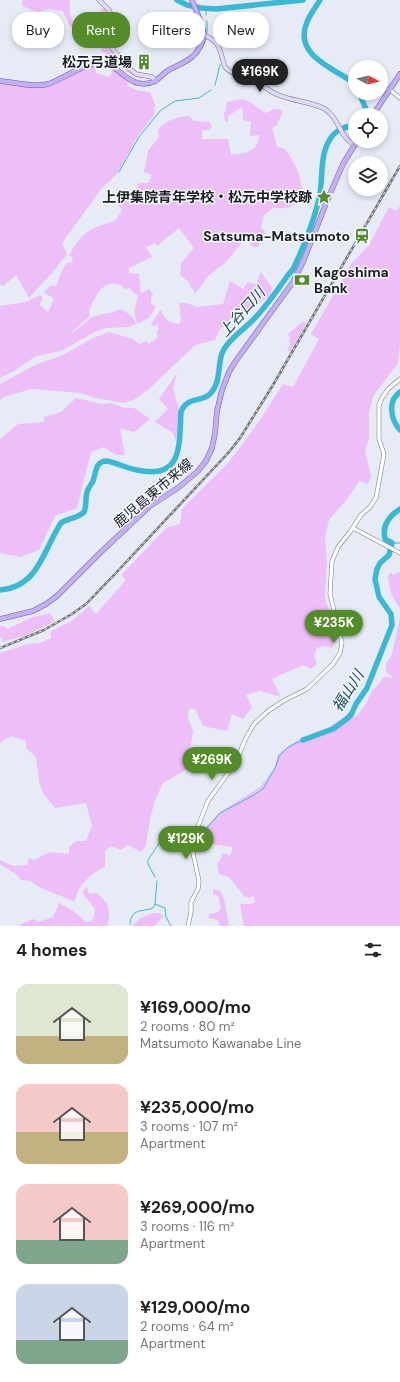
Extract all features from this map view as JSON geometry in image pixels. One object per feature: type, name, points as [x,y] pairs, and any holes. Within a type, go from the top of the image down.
[{"type":"main road","points":[[99,0],[109,10],[111,15],[109,34],[112,48],[132,71],[140,75],[152,77],[156,81]]},
{"type":"main road","points":[[192,0],[196,12]]},
{"type":"main road","points":[[205,35],[217,42],[225,67],[228,70],[254,80],[277,95],[322,108],[331,114],[343,136],[348,139]]},
{"type":"main road","points":[[0,81],[41,85],[55,81],[91,65],[106,63],[115,67],[128,79],[145,84],[156,81],[168,71],[194,55],[199,48]]},
{"type":"main road","points":[[377,108],[400,74]]},
{"type":"main road","name":"鹿児島東市来線","points":[[0,619],[33,611],[57,596],[150,506],[190,479],[202,466],[212,448],[219,402],[229,372],[293,282],[303,262],[343,164],[352,148]]},
{"type":"street","points":[[389,89],[400,98]]},
{"type":"street","points":[[188,926],[191,912],[191,902],[198,888],[199,882],[191,844],[208,801],[236,762],[245,740],[254,724],[268,711],[285,700],[307,689],[338,657],[342,643],[330,594],[332,561],[338,547],[361,515],[370,507],[376,498],[384,454],[379,439],[379,405],[388,389],[400,379]]},
{"type":"street","points":[[353,528],[400,553]]},
{"type":"shaded area","points":[[22,0],[70,0],[72,28],[69,25],[63,11],[47,9],[38,12],[22,6]]},
{"type":"shaded area","points":[[104,7],[107,12],[104,12],[100,12]]},
{"type":"shaded area","points":[[101,48],[112,48],[123,64],[141,78],[140,79],[131,74],[112,60],[105,52],[102,52]]},
{"type":"shaded area","points":[[94,66],[96,73],[109,77],[114,69],[127,78],[128,86],[136,90],[150,92],[155,104],[154,115],[138,136],[117,174],[102,188],[62,243],[67,254],[29,298],[16,275],[3,286],[0,284],[0,83],[40,87]]},
{"type":"shaded area","points":[[242,99],[266,113],[274,109],[280,109],[283,112],[276,126],[272,128],[277,147],[285,149],[300,176],[303,195],[290,207],[273,208],[264,215],[261,227],[265,232],[258,247],[253,247],[246,238],[225,263],[208,276],[194,294],[194,290],[191,288],[189,282],[180,275],[181,263],[194,248],[179,228],[157,246],[155,243],[146,247],[152,257],[129,268],[129,273],[139,274],[141,293],[150,289],[153,295],[151,298],[151,304],[156,307],[149,318],[137,324],[134,312],[138,296],[129,288],[125,289],[117,284],[108,285],[102,288],[97,295],[89,311],[90,316],[72,332],[92,317],[120,309],[132,316],[136,324],[130,327],[106,328],[95,332],[61,351],[36,356],[14,371],[0,378],[0,306],[26,302],[40,295],[43,298],[39,305],[48,312],[54,299],[44,292],[51,285],[56,286],[62,270],[67,263],[71,263],[73,257],[69,256],[78,241],[87,232],[115,221],[122,210],[116,203],[125,194],[133,194],[139,183],[148,183],[152,175],[144,172],[148,151],[159,137],[158,130],[168,121],[189,116],[194,121],[210,122],[212,127],[209,130],[202,130],[202,139],[228,139],[231,155],[246,153],[254,149],[259,135],[250,136],[251,122],[243,120],[242,107],[228,116],[228,122],[225,121],[224,113],[227,102]]},
{"type":"shaded area","points":[[400,206],[400,345],[398,363],[374,395],[369,412],[369,439],[365,451],[371,476],[368,484],[359,481],[348,498],[329,520],[325,537],[327,560],[325,598],[334,625],[333,648],[324,646],[317,648],[314,656],[317,664],[311,669],[303,665],[272,679],[281,697],[260,691],[246,695],[252,707],[243,719],[232,714],[227,731],[203,726],[195,709],[189,709],[188,718],[193,731],[187,769],[163,783],[155,800],[146,845],[141,852],[128,845],[121,850],[111,846],[105,851],[105,867],[94,873],[85,881],[74,902],[31,882],[21,880],[16,874],[0,864],[0,860],[14,866],[27,865],[29,858],[34,860],[50,852],[69,854],[69,847],[76,841],[86,841],[92,826],[86,803],[55,808],[44,795],[39,782],[36,757],[26,748],[26,741],[11,736],[0,743],[0,653],[28,644],[41,643],[51,638],[51,631],[72,621],[89,606],[96,614],[126,580],[121,575],[166,528],[180,524],[182,509],[229,462],[258,423],[283,384],[293,387],[319,339],[311,334],[352,263],[369,245],[389,207],[396,211]]},
{"type":"shaded area","points":[[261,272],[272,288],[269,297],[242,312],[219,330],[215,340],[195,345],[147,391],[133,400],[124,403],[95,398],[81,393],[31,389],[4,397],[0,400],[0,384],[37,364],[63,355],[93,338],[109,332],[133,339],[139,344],[146,341],[149,344],[158,337],[156,332],[159,330],[157,325],[153,326],[151,324],[161,309],[167,320],[172,323],[179,324],[181,320],[179,303],[187,303],[197,307],[223,304],[230,281],[243,289],[248,282],[256,284]]},
{"type":"shaded area","points":[[302,322],[307,322],[290,352],[287,350],[291,344],[288,341],[290,338],[288,334]]},
{"type":"shaded area","points":[[177,373],[173,388],[179,411],[179,424],[176,441],[173,433],[155,422],[168,409],[159,399]]},
{"type":"shaded area","points":[[76,398],[102,404],[111,403],[125,408],[134,408],[150,419],[134,432],[120,428],[125,455],[116,455],[104,447],[91,452],[77,508],[55,516],[39,550],[20,557],[0,553],[0,439],[18,424],[44,422],[44,417],[61,412]]},
{"type":"shaded area","points":[[390,572],[393,575],[400,572],[400,609],[391,592],[388,578]]},
{"type":"shaded area","points":[[50,613],[55,621],[27,635],[2,642],[2,637],[0,638],[0,626],[6,627],[7,629],[33,617]]},
{"type":"shaded area","points":[[400,617],[400,926],[244,926],[240,904],[251,904],[255,902],[254,896],[249,898],[245,897],[229,877],[219,874],[217,864],[223,853],[230,856],[233,847],[216,845],[201,837],[197,839],[196,835],[219,813],[260,787],[274,769],[278,755],[281,752],[296,741],[331,726],[350,713],[356,717],[366,704],[371,693],[384,677],[394,678],[386,672],[386,664],[392,654]]},
{"type":"shaded area","points":[[87,886],[88,893],[94,894],[95,892],[106,902],[108,906],[109,915],[107,926],[20,926],[21,924],[33,919],[39,922],[53,917],[59,903],[73,911],[86,922],[91,921],[94,917],[95,909],[83,894]]},
{"type":"shaded area","points":[[213,889],[220,891],[224,899],[229,926],[220,926],[218,920],[208,918],[210,914],[218,912],[221,908],[218,896],[213,894]]},
{"type":"shaded area","points":[[153,913],[159,913],[164,916],[154,926],[131,926],[141,918]]},
{"type":"waterway","points":[[177,0],[187,5],[216,9],[303,0]]},
{"type":"waterway","name":"上谷口川","points":[[320,0],[307,22],[304,33],[305,43],[317,59],[348,79]]},
{"type":"waterway","points":[[206,9],[206,15]]},
{"type":"waterway","points":[[207,21],[207,32]]},
{"type":"waterway","points":[[215,85],[220,65]]},
{"type":"waterway","points":[[119,172],[139,137],[160,111],[175,101],[199,98],[211,90]]},
{"type":"waterway","name":"上谷口川","points":[[362,100],[366,108]]},
{"type":"waterway","name":"上谷口川","points":[[0,590],[13,587],[32,575],[61,523],[84,512],[87,491],[93,481],[100,463],[107,461],[137,470],[152,472],[163,470],[171,465],[176,458],[180,437],[181,412],[184,407],[190,402],[206,397],[214,389],[218,378],[221,356],[225,347],[262,310],[293,269],[312,224],[317,207],[323,158],[328,142],[338,131],[348,127]]},
{"type":"waterway","name":"福山川","points":[[400,392],[393,400],[392,405],[394,421],[400,430]]},
{"type":"waterway","name":"福山川","points":[[303,740],[333,729],[348,718],[367,688],[392,625],[391,614],[379,597],[375,579],[377,569],[380,563],[389,555],[392,543],[385,539],[384,534],[387,522],[400,509]]},
{"type":"waterway","points":[[392,543],[400,543]]},
{"type":"waterway","points":[[195,836],[204,831],[220,813],[263,789],[276,766],[279,756],[288,747],[303,740]]},
{"type":"waterway","points":[[155,877],[148,864],[148,860],[160,842],[192,837]]},
{"type":"waterway","points":[[157,881],[155,904],[165,908],[166,917],[171,926]]},
{"type":"waterway","points":[[130,924],[132,915],[153,908],[155,904]]},
{"type":"railway","points":[[0,648],[44,630],[86,604],[229,452],[240,438],[273,385],[400,166]]},
{"type":"place","name":"松元弓道場","points":[[144,62]]},
{"type":"place","name":"上伊集院青年学校・松元中学校跡","points":[[324,197]]},
{"type":"place","name":"Satsuma-Matsumoto","points":[[362,236]]},
{"type":"place","name":"Kagoshima Bank","points":[[302,280]]}]
